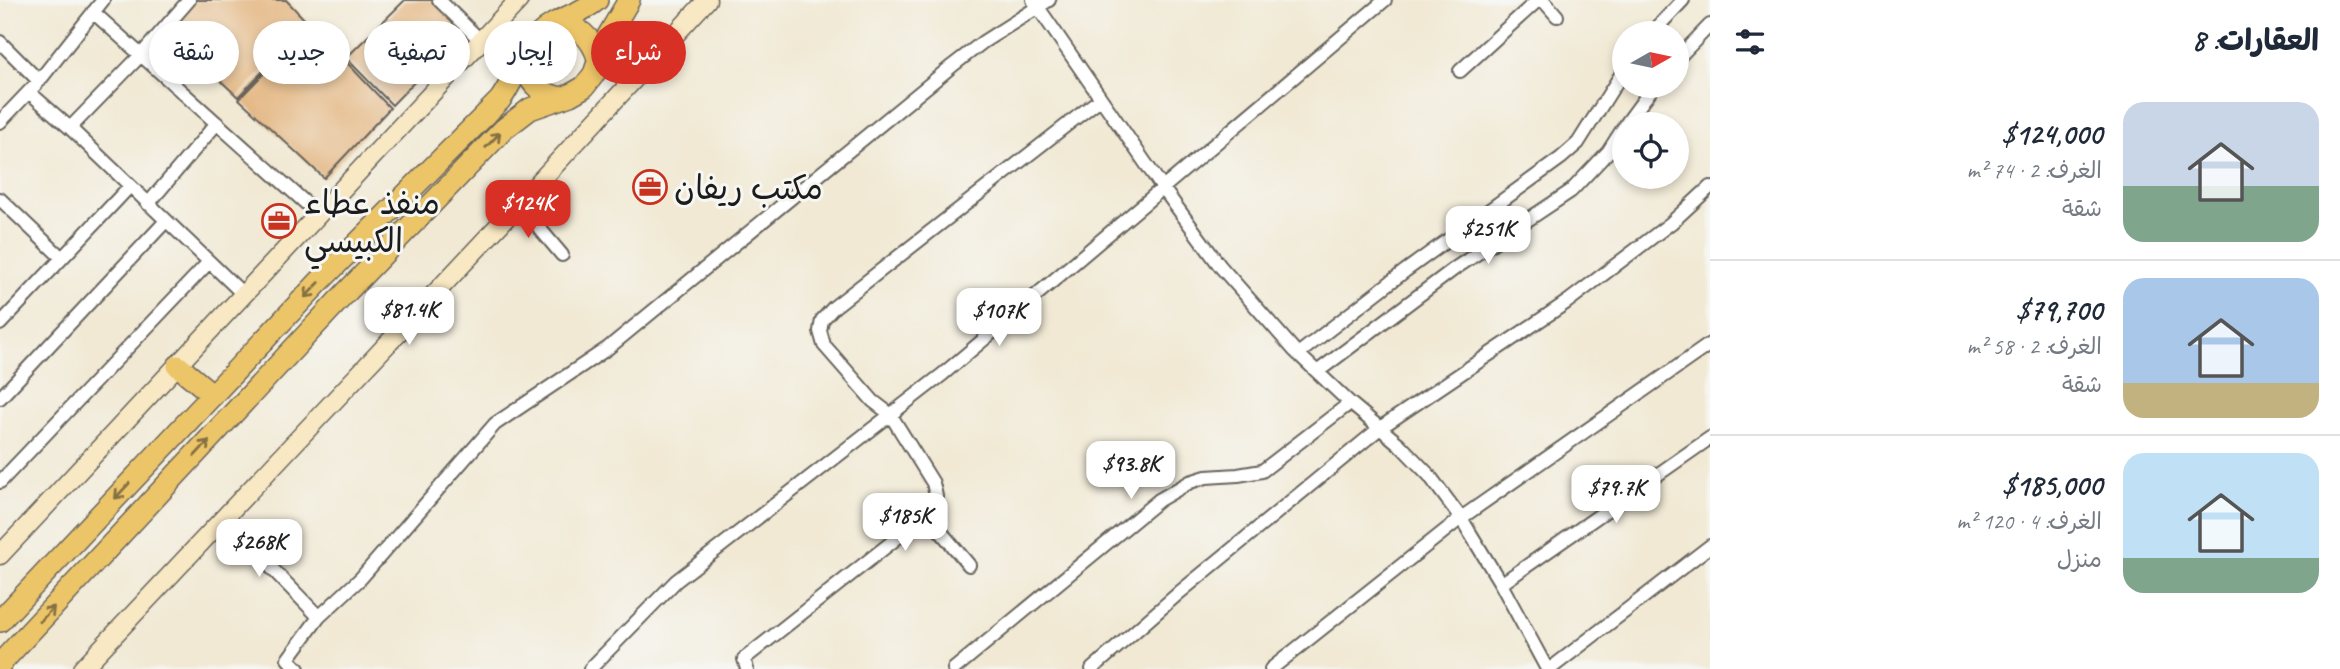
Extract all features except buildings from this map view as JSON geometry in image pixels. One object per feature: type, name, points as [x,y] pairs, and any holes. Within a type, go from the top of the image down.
[{"type":"highway","points":[[559,21],[582,11],[597,0]]},
{"type":"highway","points":[[616,21],[629,0]]},
{"type":"highway","points":[[577,28],[591,41]]},
{"type":"highway","points":[[0,664],[337,302],[504,129],[530,109],[578,92],[591,79]]},
{"type":"highway","points":[[0,621],[318,283],[500,100],[511,84]]},
{"type":"highway","points":[[534,84],[549,96],[562,98]]},
{"type":"highway","points":[[178,366],[213,395]]},
{"type":"main road","points":[[0,555],[519,0]]},
{"type":"main road","points":[[82,669],[707,0]]},
{"type":"street","points":[[0,122],[39,81],[103,0]]},
{"type":"street","points":[[70,128],[141,55],[188,0]]},
{"type":"street","points":[[439,0],[481,41]]},
{"type":"street","points":[[590,669],[676,581],[943,374],[1385,0]]},
{"type":"street","points":[[1460,71],[1541,0],[1557,16]]},
{"type":"street","points":[[1663,21],[1683,0]]},
{"type":"street","points":[[298,669],[284,664],[319,617],[361,578],[495,424],[608,348],[962,58],[1040,3],[1100,99],[1220,267],[1298,354],[1429,475],[1461,518],[1548,669],[1710,546]]},
{"type":"street","points":[[93,12],[319,215]]},
{"type":"street","points":[[1689,47],[1710,25]]},
{"type":"street","points":[[0,42],[39,81]]},
{"type":"street","points":[[1298,354],[1405,271],[1561,158],[1577,143],[1612,88]]},
{"type":"street","points":[[29,92],[244,295]]},
{"type":"street","points":[[747,669],[744,659],[926,514],[934,503],[936,491],[933,483],[890,414],[873,401],[824,345],[820,331],[822,320],[834,307],[1100,99]]},
{"type":"street","points":[[148,204],[217,123]]},
{"type":"street","points":[[1317,372],[1454,269],[1571,191],[1612,146]]},
{"type":"street","points":[[0,324],[130,186]]},
{"type":"street","points":[[1092,669],[1380,428],[1567,302],[1671,223],[1710,187]]},
{"type":"street","points":[[0,199],[62,258]]},
{"type":"street","points":[[519,204],[562,255]]},
{"type":"street","points":[[0,398],[165,222]]},
{"type":"street","points":[[0,482],[209,262]]},
{"type":"street","points":[[1271,669],[1461,518],[1710,344]]},
{"type":"street","points":[[954,669],[1159,499],[1177,488],[1206,477],[1262,471],[1350,403]]},
{"type":"street","points":[[1501,584],[1710,438]]},
{"type":"street","points":[[926,514],[969,565]]},
{"type":"street","points":[[223,518],[319,617]]},
{"type":"place","name":"مكتب ريفان","points":[[650,187]]},
{"type":"place","name":"منفذ عطاء الكبيسي","points":[[279,221]]}]
